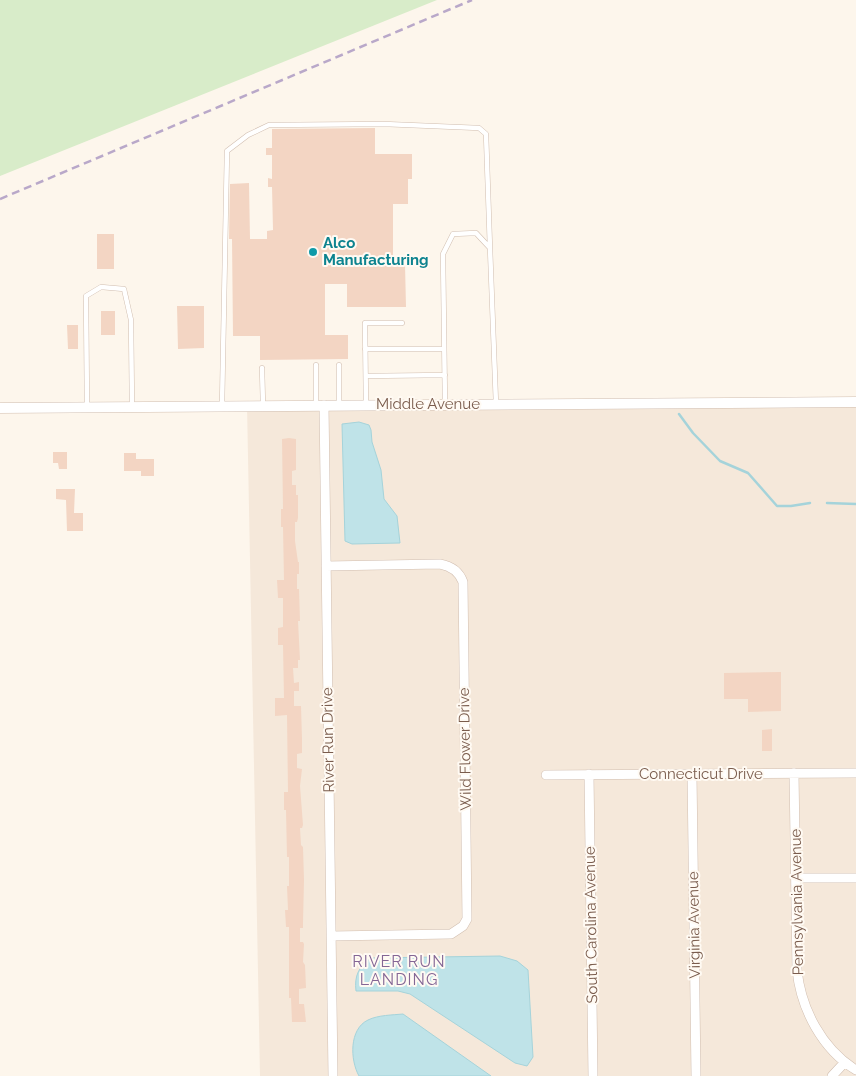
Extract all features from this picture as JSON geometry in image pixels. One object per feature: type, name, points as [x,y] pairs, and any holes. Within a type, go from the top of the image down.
[{"type":"street","name":"Middle Avenue","points":[[0,408],[856,402]]},
{"type":"street","name":"River Run Drive","points":[[320,405],[326,566],[333,1076]]},
{"type":"street","name":"Wild Flower Drive","points":[[326,566],[440,564],[452,568],[459,574],[463,582],[464,641],[466,923],[451,934],[331,936]]},
{"type":"street","name":"Pennsylvania Avenue","points":[[794,773],[797,970],[801,994],[820,1035],[845,1062],[856,1070]]},
{"type":"street","name":"South Carolina Avenue","points":[[589,774],[593,1076]]},
{"type":"street","name":"Virginia Avenue","points":[[692,774],[696,1076]]},
{"type":"street","name":"Connecticut Drive","points":[[546,775],[856,774]]},
{"type":"street","points":[[796,878],[856,878]]},
{"type":"street","points":[[832,1076],[845,1062]]},
{"type":"lane","points":[[222,406],[227,151],[248,136],[269,125],[384,124],[479,128],[486,134],[496,404]]},
{"type":"lane","points":[[445,404],[443,254],[452,234],[476,233],[490,248]]},
{"type":"lane","points":[[87,407],[86,296],[101,287],[124,289],[131,320],[132,406]]},
{"type":"lane","points":[[366,404],[365,323],[402,323]]},
{"type":"lane","points":[[365,349],[444,349]]},
{"type":"lane","points":[[316,365],[320,405]]},
{"type":"lane","points":[[339,365],[339,405]]},
{"type":"lane","points":[[262,368],[262,405]]},
{"type":"lane","points":[[366,376],[445,375]]},
{"type":"shaded area","points":[[856,402],[856,1076],[260,1076],[247,405]]},
{"type":"green space","points":[[0,0],[437,0],[0,176]]},
{"type":"water","points":[[359,422],[369,425],[371,430],[372,442],[381,470],[384,499],[397,516],[400,543],[352,544],[345,541],[342,424]]},
{"type":"water","points":[[500,956],[517,961],[528,970],[533,1057],[527,1066],[515,1063],[410,994],[398,991],[356,991],[358,972],[363,964],[371,958]]},
{"type":"water","points":[[403,1014],[491,1076],[359,1076],[353,1054],[354,1037],[357,1030],[362,1024],[372,1018]]},
{"type":"building","name":"Alco Manufacturing","points":[[375,128],[375,154],[412,154],[412,179],[408,179],[408,204],[393,204],[393,264],[405,264],[406,307],[347,307],[347,284],[325,284],[325,335],[348,335],[348,359],[260,360],[260,336],[233,336],[232,239],[229,239],[230,184],[249,183],[250,239],[267,239],[267,231],[273,230],[272,187],[268,187],[268,178],[272,179],[272,155],[266,155],[266,148],[272,148],[272,129]]},
{"type":"building","points":[[97,234],[114,234],[114,269],[97,269]]},
{"type":"building","points":[[177,306],[204,306],[204,348],[178,349]]},
{"type":"building","points":[[101,311],[115,311],[115,335],[101,335]]},
{"type":"building","points":[[67,325],[78,325],[78,349],[68,349]]},
{"type":"building","points":[[282,439],[296,439],[296,470],[292,471],[292,485],[296,485],[296,495],[298,495],[295,541],[299,562],[297,589],[299,589],[300,660],[298,660],[298,668],[293,668],[294,683],[299,682],[299,691],[294,691],[294,706],[301,706],[302,753],[297,754],[297,768],[302,769],[300,786],[303,825],[300,828],[301,845],[303,847],[304,880],[303,928],[300,928],[300,942],[304,944],[303,962],[305,965],[306,988],[299,989],[299,1004],[304,1004],[306,1022],[292,1022],[291,998],[289,998],[289,927],[286,927],[285,910],[288,910],[289,857],[287,857],[286,810],[284,810],[284,792],[288,792],[287,715],[275,716],[275,698],[284,698],[283,645],[278,645],[278,628],[283,627],[283,598],[278,598],[277,580],[284,580],[283,527],[281,527],[281,509],[283,509]]},
{"type":"building","points":[[53,452],[67,452],[67,469],[59,469],[58,463],[53,463]]},
{"type":"building","points":[[124,453],[136,453],[136,459],[154,459],[154,476],[141,476],[141,471],[124,471]]},
{"type":"building","points":[[56,489],[75,489],[74,513],[83,513],[83,531],[67,531],[66,500],[56,499]]},
{"type":"building","points":[[781,672],[781,711],[748,712],[748,699],[724,699],[724,673]]},
{"type":"building","points":[[772,729],[772,751],[762,751],[762,730]]},
{"type":"waterway","points":[[679,414],[693,433],[720,461],[748,473],[777,506],[810,503]]},
{"type":"waterway","points":[[827,503],[856,504]]},
{"type":"railway","points":[[0,199],[472,0]]},
{"type":"place","name":"Alco Manufacturing","points":[[313,252]]},
{"type":"district","name":"RIVER RUN LANDING","points":[[399,970]]}]
